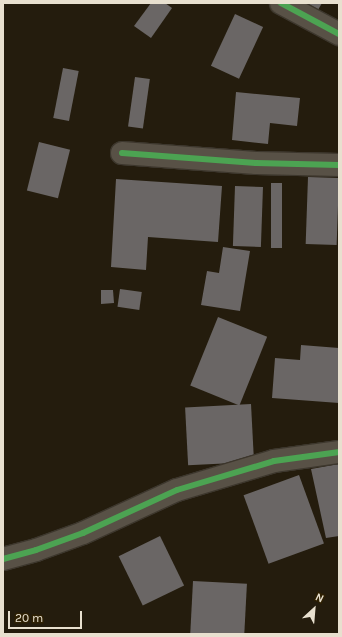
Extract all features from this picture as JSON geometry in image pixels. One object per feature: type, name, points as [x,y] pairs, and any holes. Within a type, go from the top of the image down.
[{"type":"street","points":[[280,3],[339,34]]},
{"type":"street","points":[[122,153],[256,163],[339,165]]},
{"type":"street","points":[[3,558],[36,550],[83,533],[177,490],[274,461],[339,452]]},
{"type":"building","points":[[151,3],[165,3],[172,8],[151,38],[134,26]]},
{"type":"building","points":[[306,3],[322,3],[318,10]]},
{"type":"building","points":[[235,14],[263,27],[239,79],[211,66]]},
{"type":"building","points":[[63,68],[79,71],[69,121],[53,118]]},
{"type":"building","points":[[135,77],[150,79],[143,129],[128,127]]},
{"type":"building","points":[[236,92],[300,98],[297,126],[270,123],[268,144],[232,140]]},
{"type":"building","points":[[39,142],[70,150],[58,198],[27,191]]},
{"type":"building","points":[[308,177],[339,178],[337,245],[306,244]]},
{"type":"building","points":[[116,179],[222,186],[218,242],[148,237],[146,270],[111,267]]},
{"type":"building","points":[[271,183],[282,183],[282,248],[271,248]]},
{"type":"building","points":[[235,186],[263,187],[261,247],[233,246]]},
{"type":"building","points":[[223,247],[250,251],[240,311],[201,305],[207,271],[219,273]]},
{"type":"building","points":[[120,289],[142,292],[139,310],[117,307]]},
{"type":"building","points":[[101,290],[113,290],[114,303],[101,304]]},
{"type":"building","points":[[218,317],[267,337],[239,405],[190,386]]},
{"type":"building","points":[[301,345],[339,348],[339,403],[272,398],[275,358],[300,360]]},
{"type":"building","points":[[251,404],[254,462],[188,465],[185,407]]},
{"type":"building","points":[[339,464],[339,536],[326,538],[311,469]]},
{"type":"building","points":[[299,475],[324,544],[269,564],[244,495]]},
{"type":"building","points":[[160,536],[184,585],[143,606],[119,556]]},
{"type":"building","points":[[193,581],[247,584],[244,634],[190,634]]},
{"type":"cycle path","points":[[281,3],[339,34]]},
{"type":"cycle path","points":[[122,153],[256,163],[339,165]]},
{"type":"cycle path","points":[[3,559],[36,550],[83,533],[177,490],[274,461],[339,452]]}]
